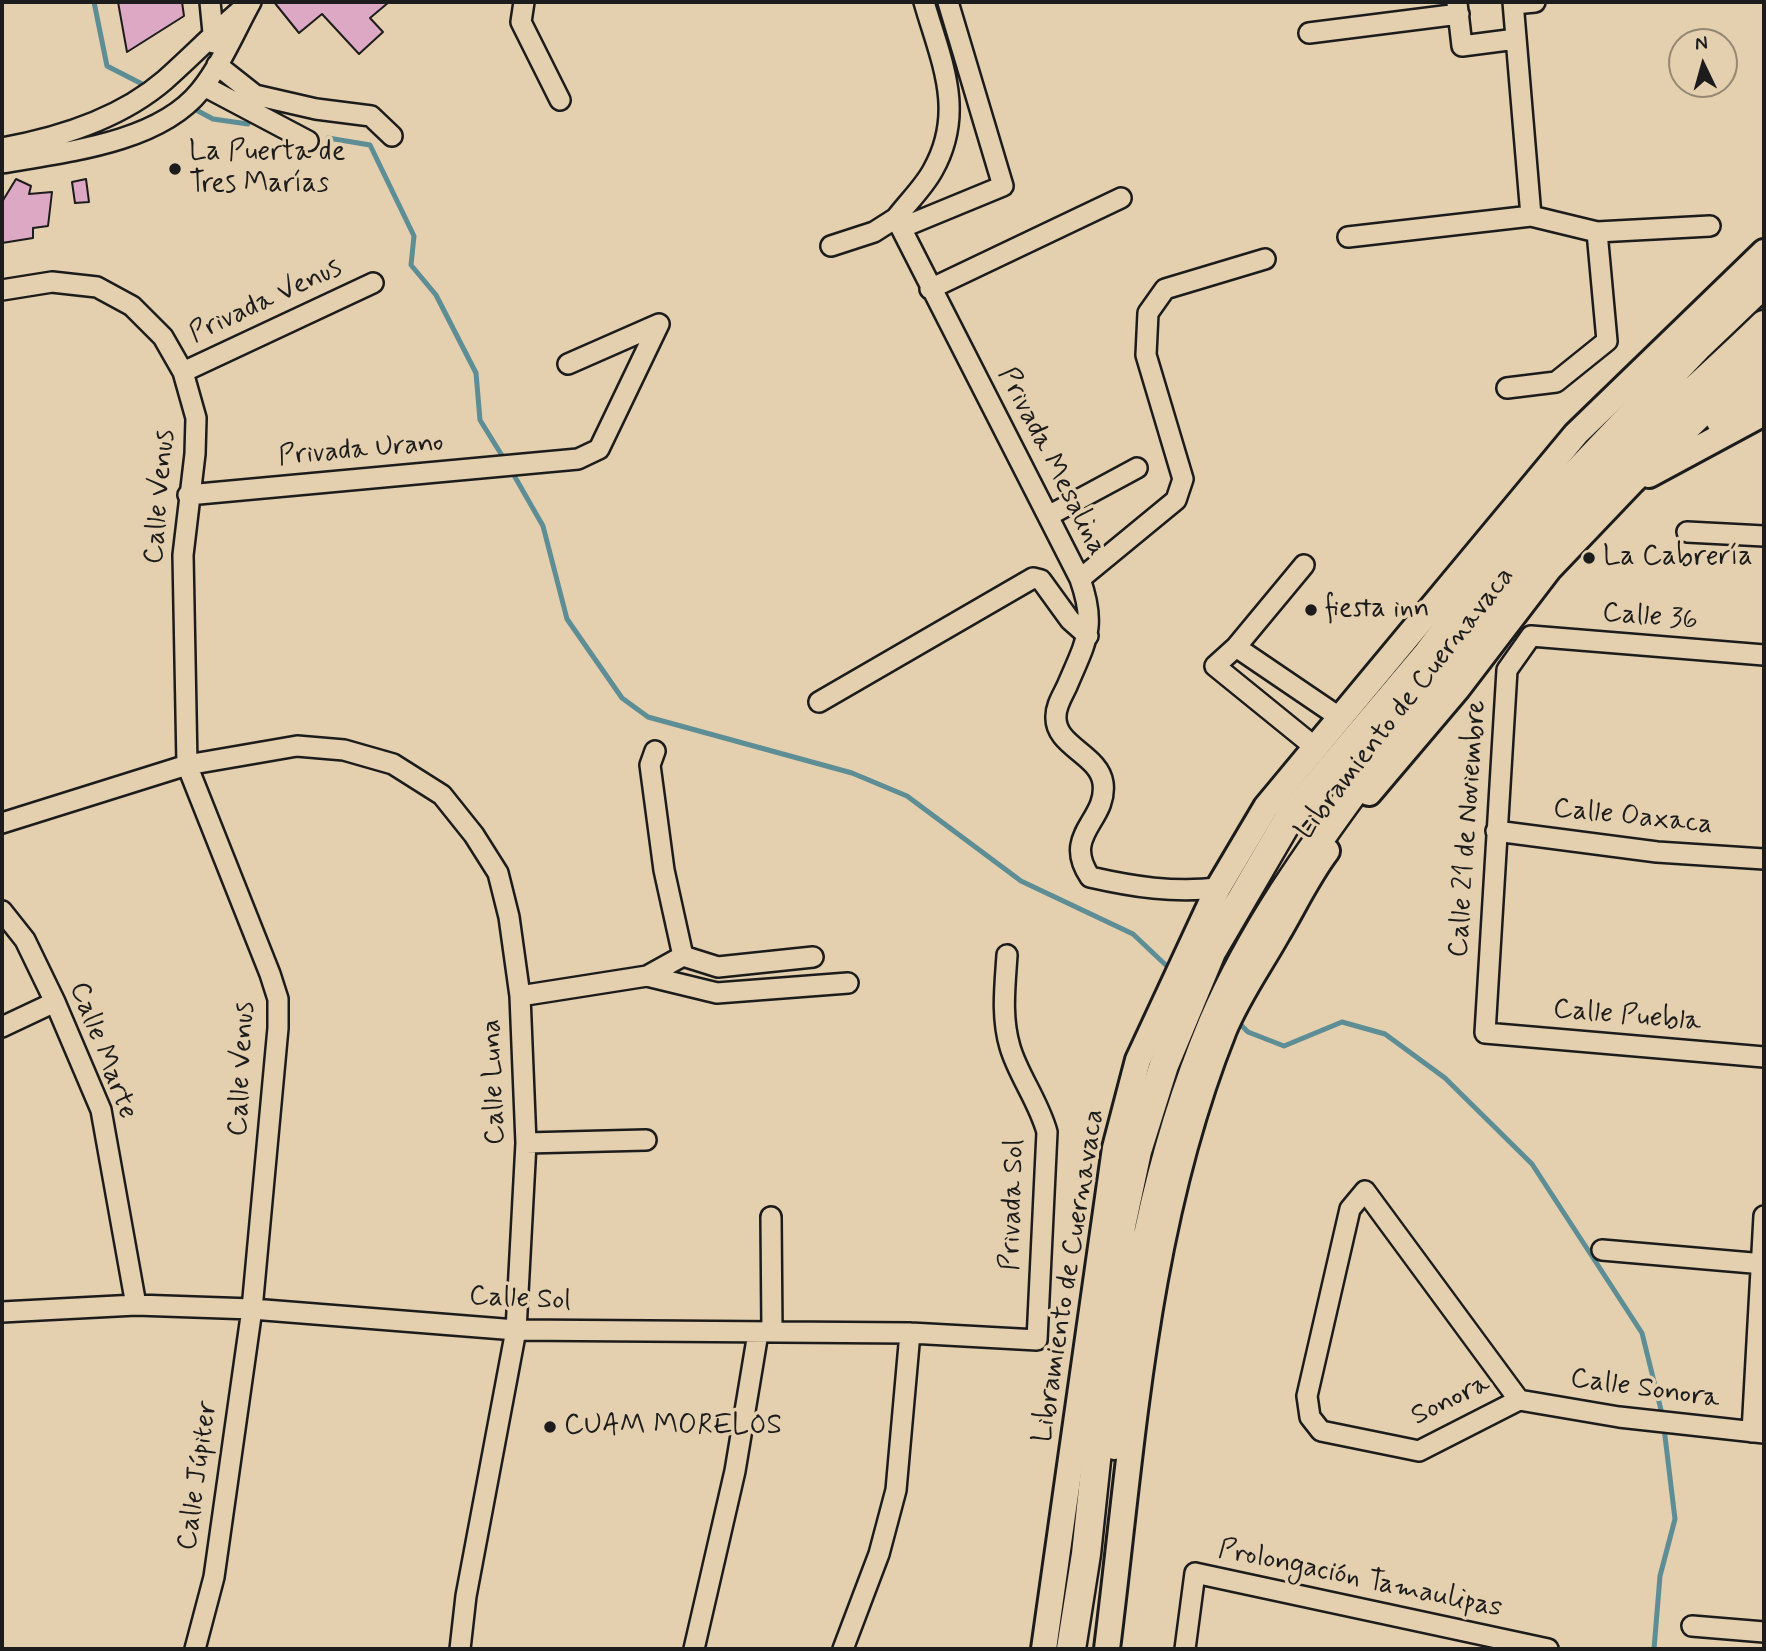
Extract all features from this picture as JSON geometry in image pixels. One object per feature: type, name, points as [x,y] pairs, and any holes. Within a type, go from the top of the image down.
[{"type":"highway","points":[[1071,1649],[1086,1553],[1121,1226],[1141,1139],[1164,1065],[1178,1000],[1202,947],[1288,820],[1428,654],[1517,536],[1698,346],[1764,283]]},
{"type":"highway","points":[[1091,1649],[1127,1348],[1142,1256],[1159,1178],[1236,990],[1308,852],[1443,668],[1538,551],[1618,463],[1764,325]]},
{"type":"main road","points":[[1640,354],[1764,232]]},
{"type":"main road","name":"Libramiento de Cuernavaca","points":[[1202,947],[1217,888],[1266,807],[1342,719],[1576,434],[1764,252]]},
{"type":"main road","name":"Libramiento de Cuernavaca","points":[[1236,990],[1321,859],[1384,773],[1458,688],[1549,569],[1632,482],[1764,354]]},
{"type":"main road","points":[[1632,482],[1692,454],[1763,393]]},
{"type":"main road","points":[[1719,422],[1763,393]]},
{"type":"main road","name":"Libramiento de Cuernavaca","points":[[1044,1649],[1115,1148],[1139,1060],[1178,1000]]},
{"type":"main road","points":[[1107,1649],[1143,1350],[1157,1257],[1219,1026]]},
{"type":"street","points":[[210,2],[217,65],[251,103],[371,116],[392,136]]},
{"type":"street","points":[[2,148],[76,130],[131,103],[164,82],[213,34],[251,2]]},
{"type":"street","points":[[2,163],[146,131],[187,105],[204,86],[251,2]]},
{"type":"street","points":[[524,2],[522,22],[560,100]]},
{"type":"street","points":[[898,223],[932,173],[947,143],[951,97],[924,2]]},
{"type":"street","points":[[831,246],[1003,186],[947,2]]},
{"type":"street","points":[[1531,216],[1514,3],[1535,2]]},
{"type":"street","points":[[1309,33],[1458,8],[1462,46],[1516,39]]},
{"type":"street","points":[[164,82],[163,92],[168,102],[180,107],[187,105]]},
{"type":"street","points":[[204,86],[251,103],[308,141]]},
{"type":"street","points":[[131,103],[142,104],[149,111],[151,122],[146,131]]},
{"type":"street","points":[[930,289],[1121,198]]},
{"type":"street","points":[[1348,237],[1531,216],[1597,232],[1710,226]]},
{"type":"street","name":"Privada Mesalina","points":[[898,223],[1080,579],[1089,606],[1088,636],[1056,711],[1059,732],[1099,769],[1104,792],[1079,845],[1080,863],[1090,877],[1146,889],[1187,892],[1217,888]]},
{"type":"street","points":[[1507,388],[1556,382],[1606,341],[1597,232]]},
{"type":"street","points":[[1080,579],[1176,500],[1183,480],[1146,355],[1148,313],[1165,289],[1265,259]]},
{"type":"street","name":"Calle Venus","points":[[2,290],[52,282],[97,287],[132,306],[163,337],[183,372],[196,418],[195,454],[188,495],[182,612],[187,765],[278,999],[278,1028],[252,1309]]},
{"type":"street","name":"Privada Venus","points":[[183,372],[373,284]]},
{"type":"street","name":"Privada Urano","points":[[188,495],[578,459],[598,449],[659,324],[568,364]]},
{"type":"street","points":[[1048,516],[1137,468]]},
{"type":"street","points":[[1687,532],[1764,536]]},
{"type":"street","points":[[1304,565],[1236,646],[1215,666],[1317,748]]},
{"type":"street","points":[[819,702],[1033,578],[1041,580],[1070,620],[1088,636]]},
{"type":"street","name":"Calle 36","points":[[1531,636],[1764,655]]},
{"type":"street","name":"Calle 21 de Noviembre","points":[[1485,1033],[1507,670],[1531,636]]},
{"type":"street","points":[[1236,646],[1342,719]]},
{"type":"street","name":"Calle Luna","points":[[187,765],[297,746],[344,750],[393,764],[442,795],[474,835],[498,873],[509,917],[520,996],[526,1143],[516,1330],[466,1596],[460,1649]]},
{"type":"street","points":[[655,751],[650,765],[664,870],[683,956]]},
{"type":"street","points":[[2,823],[187,765]]},
{"type":"street","name":"Calle Oaxaca","points":[[1496,831],[1657,852],[1764,859]]},
{"type":"street","name":"Calle Marte","points":[[2,911],[25,940],[101,1110],[136,1305]]},
{"type":"street","name":"Privada Sol","points":[[1007,955],[1003,1008],[1010,1049],[1040,1106],[1047,1132],[1037,1340]]},
{"type":"street","points":[[520,996],[647,976],[683,956],[718,967],[813,957]]},
{"type":"street","points":[[647,976],[717,993],[848,984]]},
{"type":"street","points":[[2,1027],[55,1002]]},
{"type":"street","name":"Calle Puebla","points":[[1485,1033],[1764,1057]]},
{"type":"street","points":[[526,1143],[646,1140]]},
{"type":"street","name":"Sonora","points":[[1365,1191],[1381,1213],[1519,1399],[1419,1451],[1321,1431],[1310,1417],[1307,1396],[1350,1209],[1365,1191]]},
{"type":"street","points":[[1758,1432],[1764,1216]]},
{"type":"street","points":[[694,1649],[765,1333],[771,1217]]},
{"type":"street","points":[[1602,1250],[1763,1264]]},
{"type":"street","name":"Calle Sol","points":[[2,1312],[136,1305],[252,1309],[516,1330],[909,1333],[1037,1340]]},
{"type":"street","name":"Calle Júpiter","points":[[195,1649],[214,1577],[252,1309]]},
{"type":"street","points":[[843,1649],[879,1554],[896,1490],[909,1333]]},
{"type":"street","name":"Calle Sonora","points":[[1519,1399],[1646,1420],[1758,1432]]},
{"type":"street","name":"Prolongación Tamaulipas","points":[[1185,1649],[1195,1573],[1548,1649]]},
{"type":"street","points":[[1692,1626],[1764,1632]]},
{"type":"building","points":[[118,2],[182,2],[184,16],[127,52]]},
{"type":"building","points":[[274,2],[389,2],[370,18],[383,32],[359,54],[322,14],[299,33]]},
{"type":"building","points":[[16,179],[31,186],[29,194],[52,192],[48,226],[33,228],[33,238],[2,243],[2,202]]},
{"type":"building","points":[[86,179],[89,202],[75,203],[72,182]]},
{"type":"waterway","points":[[94,2],[107,66],[148,87]]},
{"type":"waterway","points":[[198,111],[213,119],[248,124]]},
{"type":"waterway","points":[[328,138],[370,145],[414,236],[411,265],[436,295],[476,373],[480,420],[506,462]]},
{"type":"waterway","points":[[511,470],[543,526],[567,619],[622,698],[648,717],[852,773],[907,796],[1021,881],[1133,934],[1171,970]]},
{"type":"waterway","points":[[1237,1021],[1248,1032],[1284,1046],[1342,1022],[1385,1034],[1445,1078],[1532,1164],[1642,1333],[1663,1418]]},
{"type":"waterway","points":[[1654,1649],[1660,1576],[1675,1519],[1664,1428]]},
{"type":"place","name":"La Puerta de Tres Marías","points":[[175,169]]},
{"type":"place","name":"La Cabrería","points":[[1589,558]]},
{"type":"place","name":"fiesta inn","points":[[1311,610]]},
{"type":"place","name":"CUAM MORELOS","points":[[550,1427]]}]
